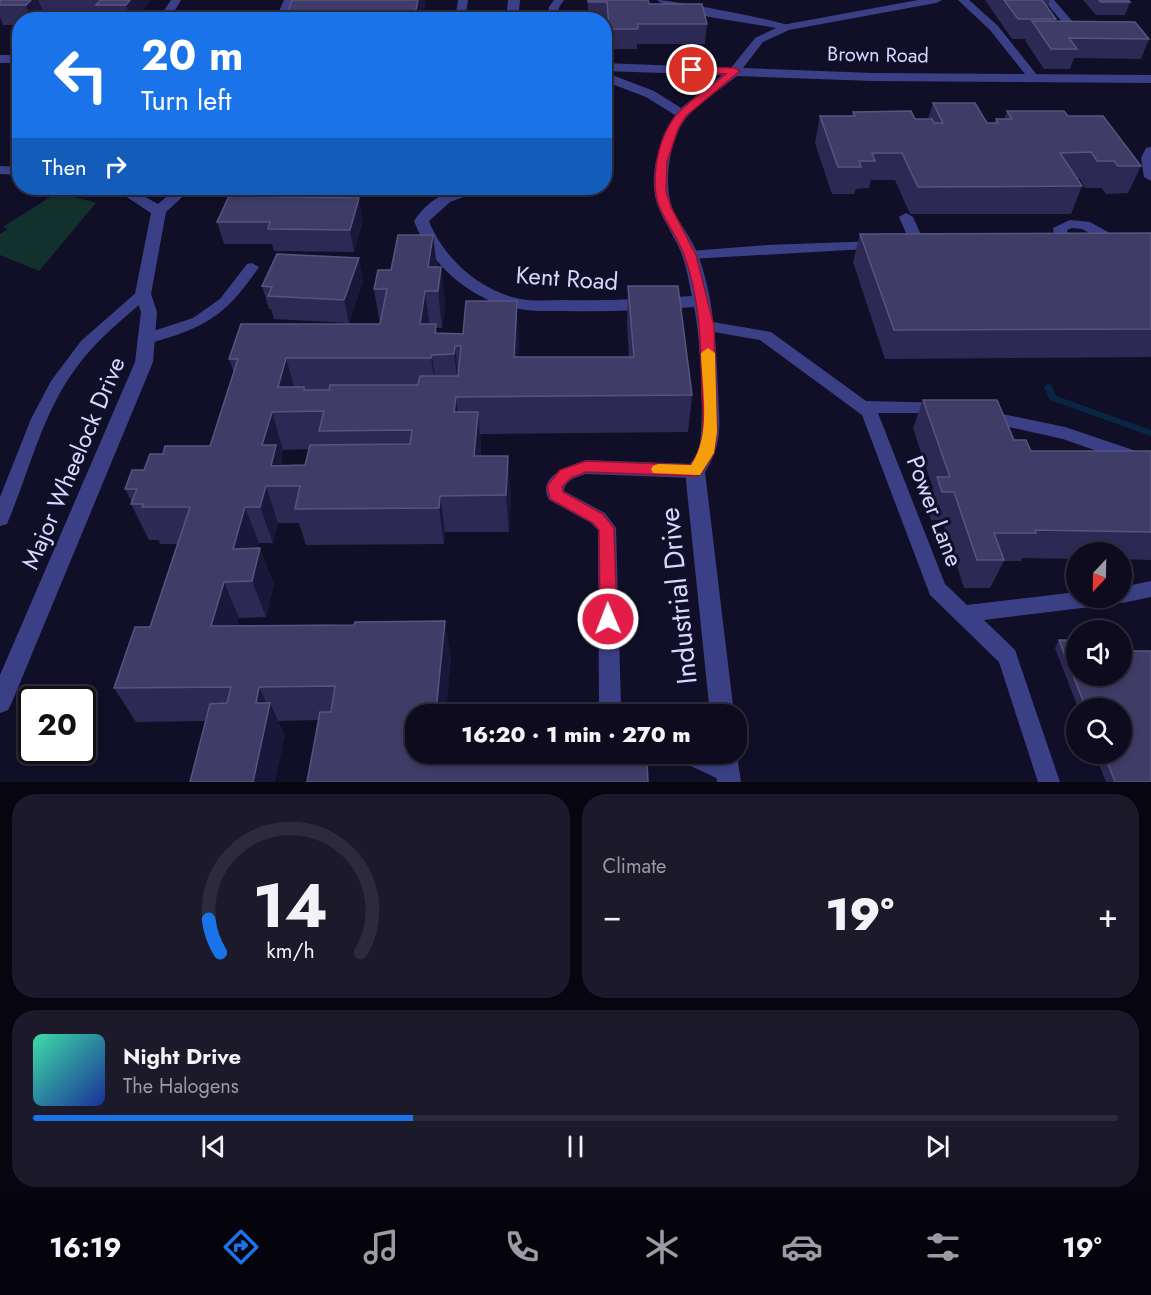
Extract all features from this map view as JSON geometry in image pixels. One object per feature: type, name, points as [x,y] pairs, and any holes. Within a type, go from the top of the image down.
[{"type":"street","points":[[695,471],[707,453],[710,432],[707,326],[690,255],[665,207],[661,191],[662,162],[673,129],[682,114],[735,71],[759,40],[786,27],[936,0]]},
{"type":"street","name":"Brown Road","points":[[612,67],[873,77],[1151,79]]},
{"type":"street","points":[[612,79],[650,94],[682,114]]},
{"type":"street","points":[[1151,151],[1148,158],[1151,177]]},
{"type":"street","points":[[132,195],[159,211],[178,195]]},
{"type":"street","name":"Kent Road","points":[[451,195],[433,206],[421,221],[425,237],[450,266],[488,293],[513,302],[543,305],[633,306],[702,301]]},
{"type":"street","name":"Major Wheelock Drive","points":[[0,702],[144,362],[149,312],[143,294],[159,211]]},
{"type":"street","name":"Industrial Drive","points":[[695,471],[721,704]]},
{"type":"lane","points":[[662,0],[687,9],[760,20],[786,27]]},
{"type":"lane","points":[[963,0],[994,28],[1033,77]]},
{"type":"lane","points":[[1049,0],[1076,30]]},
{"type":"lane","points":[[690,255],[767,249],[918,244],[906,217]]},
{"type":"lane","points":[[147,339],[198,322],[225,302],[252,267]]},
{"type":"lane","points":[[0,519],[52,391],[80,350],[143,294]]},
{"type":"lane","name":"Power Lane","points":[[707,326],[765,336],[869,412],[938,589],[1008,657],[1049,782]]},
{"type":"lane","points":[[863,407],[940,406],[1065,433],[1151,463]]},
{"type":"lane","points":[[610,704],[606,528],[598,518],[555,495],[555,486],[566,474],[586,467],[695,471]]},
{"type":"lane","points":[[1132,593],[1151,589]]},
{"type":"lane","points":[[964,614],[1066,602]]},
{"type":"green space","points":[[53,195],[68,195],[96,203],[39,271],[0,255],[0,234],[8,229],[3,227]]},
{"type":"building","points":[[0,0],[31,0],[26,5],[0,5]]},
{"type":"building","points":[[101,0],[130,0],[126,5],[96,5]]},
{"type":"building","points":[[292,0],[418,0],[416,12],[288,12]]},
{"type":"building","points":[[588,0],[648,0],[649,4],[702,4],[707,24],[638,24],[638,29],[612,29],[612,12],[608,12],[607,2],[588,2]]},
{"type":"building","points":[[1004,0],[1042,0],[1056,19],[1018,19]]},
{"type":"building","points":[[1099,0],[1128,0],[1130,2],[1101,2]]},
{"type":"building","points":[[1032,21],[1135,22],[1149,39],[1069,38],[1077,49],[1051,49]]},
{"type":"building","points":[[933,103],[975,103],[987,123],[998,123],[996,119],[1012,119],[1007,111],[1064,111],[1068,116],[1103,116],[1141,166],[1118,166],[1114,161],[1097,161],[1091,152],[1060,153],[1082,186],[918,187],[902,153],[872,153],[875,161],[859,161],[861,167],[838,167],[820,116],[855,116],[853,112],[911,111],[915,119],[932,119],[934,123],[943,123]]},
{"type":"building","points":[[229,196],[359,198],[350,230],[268,229],[270,222],[217,222]]},
{"type":"building","points":[[1151,233],[1151,329],[894,330],[860,234]]},
{"type":"building","points":[[398,235],[433,235],[428,267],[441,267],[438,291],[425,291],[420,324],[436,324],[435,333],[463,334],[466,301],[517,301],[514,357],[634,357],[628,286],[678,286],[692,395],[456,397],[454,412],[478,412],[474,456],[508,456],[506,495],[440,496],[439,508],[295,509],[300,486],[266,486],[260,507],[245,507],[233,549],[260,548],[252,581],[224,582],[211,626],[354,625],[355,622],[445,621],[437,704],[405,704],[405,764],[647,764],[648,782],[307,782],[320,712],[331,712],[335,686],[259,687],[256,703],[270,703],[253,782],[190,782],[210,704],[227,703],[231,687],[114,688],[135,627],[150,627],[190,507],[142,507],[144,504],[131,504],[137,489],[125,489],[132,470],[144,470],[150,454],[163,454],[165,446],[210,446],[238,359],[229,359],[241,324],[380,324],[387,289],[374,289],[378,270],[391,270]],"holes":[[[455,346],[461,346],[458,376],[420,376],[418,385],[330,385],[329,390],[278,387],[286,358],[431,358],[432,355],[454,354]],[[324,411],[319,431],[412,430],[410,444],[310,445],[305,465],[271,466],[276,445],[262,445],[272,412]]]},
{"type":"building","points":[[277,254],[359,258],[344,300],[268,296],[272,287],[262,286]]},
{"type":"building","points":[[923,400],[997,400],[1014,440],[1026,440],[1031,451],[1151,451],[1151,532],[1035,530],[1036,533],[994,533],[1004,560],[977,560],[954,492],[942,492],[937,477],[950,477]]},
{"type":"building","points":[[1059,640],[1066,640],[1066,658]]},
{"type":"building","points":[[1132,651],[1151,651],[1151,782],[1115,782],[1108,764],[1132,764],[1132,698],[1082,698],[1077,686],[1132,686]]},
{"type":"waterway","points":[[1048,387],[1053,398],[1151,433]]},
{"type":"slow traffic","points":[[658,469],[695,471],[707,453],[710,432],[708,353]]},
{"type":"route","points":[[608,619],[606,528],[598,518],[555,495],[555,486],[566,474],[586,467],[695,471],[707,453],[710,432],[707,326],[690,255],[665,207],[661,191],[662,162],[673,129],[682,114],[735,71],[692,70]]}]
